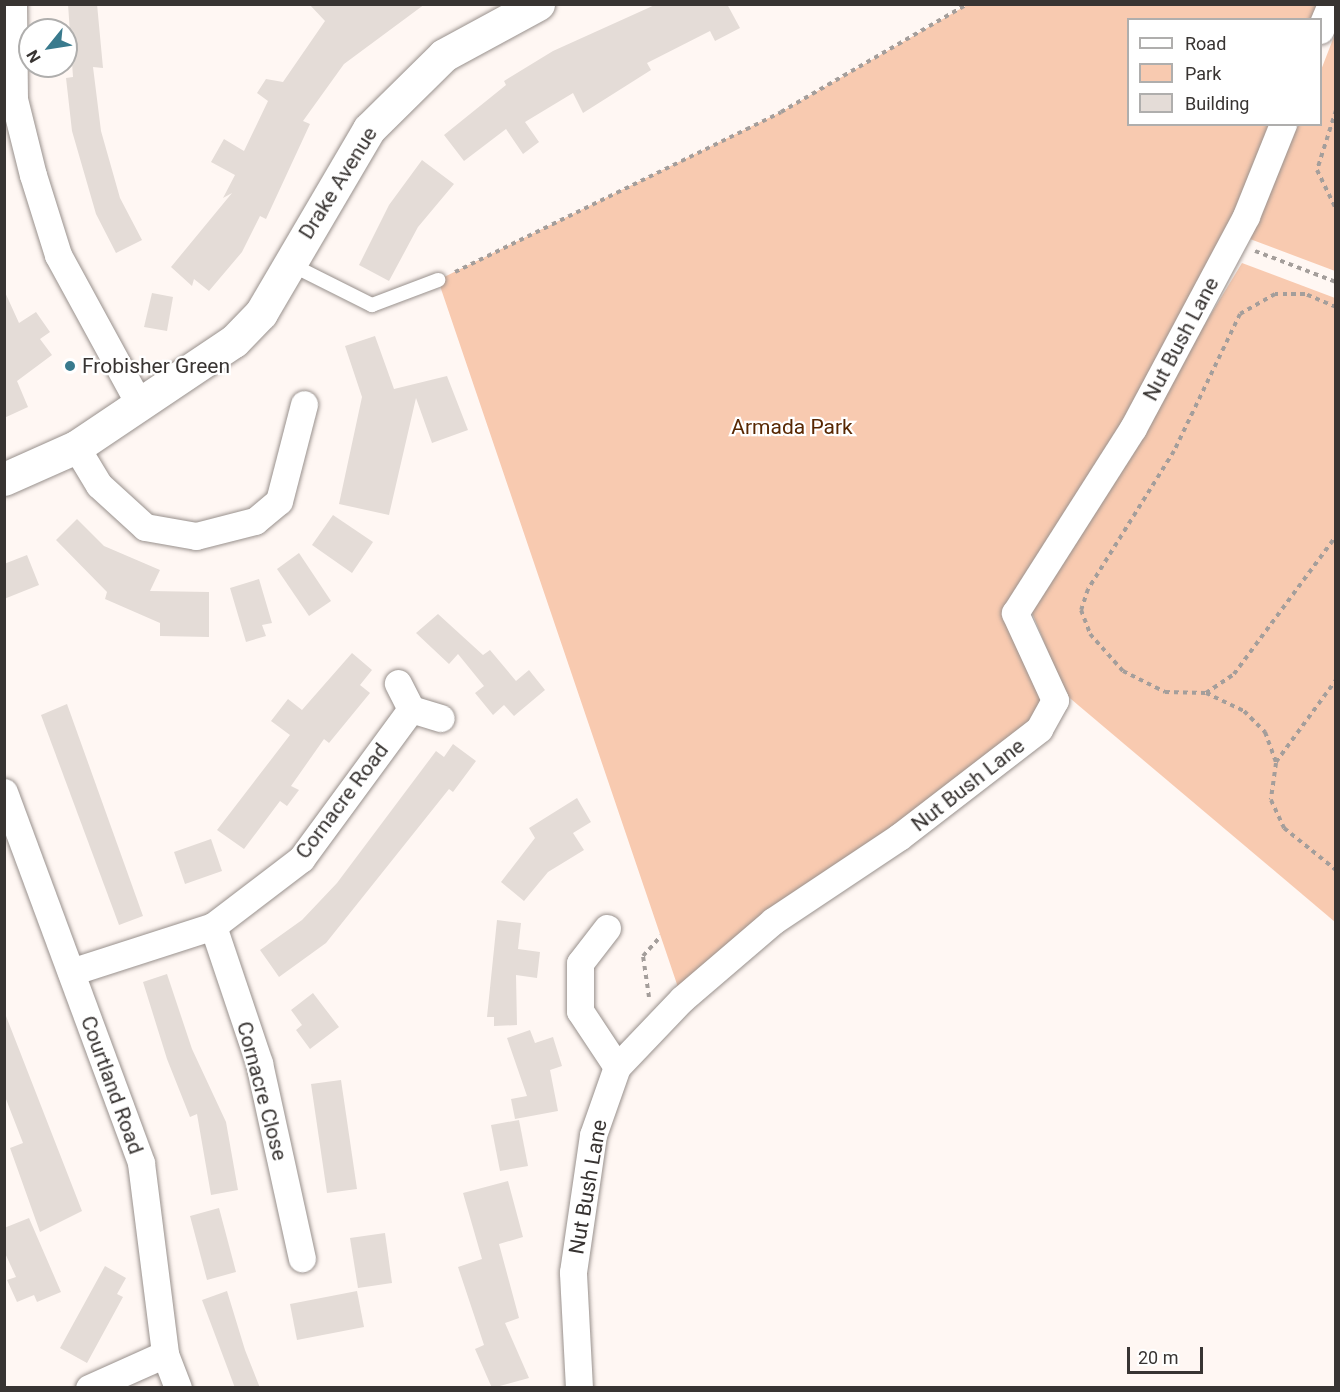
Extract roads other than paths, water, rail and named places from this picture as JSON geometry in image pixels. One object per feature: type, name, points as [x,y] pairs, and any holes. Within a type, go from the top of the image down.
[{"type":"street","points":[[13,4],[14,99],[33,176],[58,255],[138,402]]},
{"type":"street","name":"Drake Avenue","points":[[4,479],[76,447],[138,402],[234,341],[261,313],[369,129],[444,55],[538,4]]},
{"type":"street","points":[[1322,25],[1331,4]]},
{"type":"street","name":"Nut Bush Lane","points":[[579,1388],[573,1272],[593,1135],[617,1067],[682,999],[773,921],[899,837],[1039,729],[1054,700],[1015,613],[1133,428],[1233,243],[1282,126]]},
{"type":"street","points":[[76,447],[99,485],[145,527],[196,536],[255,521],[279,501],[304,404]]},
{"type":"street","points":[[398,682],[411,709],[441,718]]},
{"type":"street","name":"Cornacre Road","points":[[71,972],[213,926],[301,859],[411,709]]},
{"type":"street","name":"Courtland Road","points":[[4,792],[141,1163],[165,1354],[178,1388]]},
{"type":"street","name":"Cornacre Close","points":[[213,926],[259,1063],[302,1258]]},
{"type":"street","points":[[607,928],[580,963],[580,1011],[617,1067]]},
{"type":"street","points":[[89,1388],[165,1354]]},
{"type":"lane","points":[[289,263],[372,305],[438,280]]},
{"type":"place","name":"Frobisher Green","points":[[70,366]]},
{"type":"park label","name":"Armada Park","points":[[792,427]]}]
